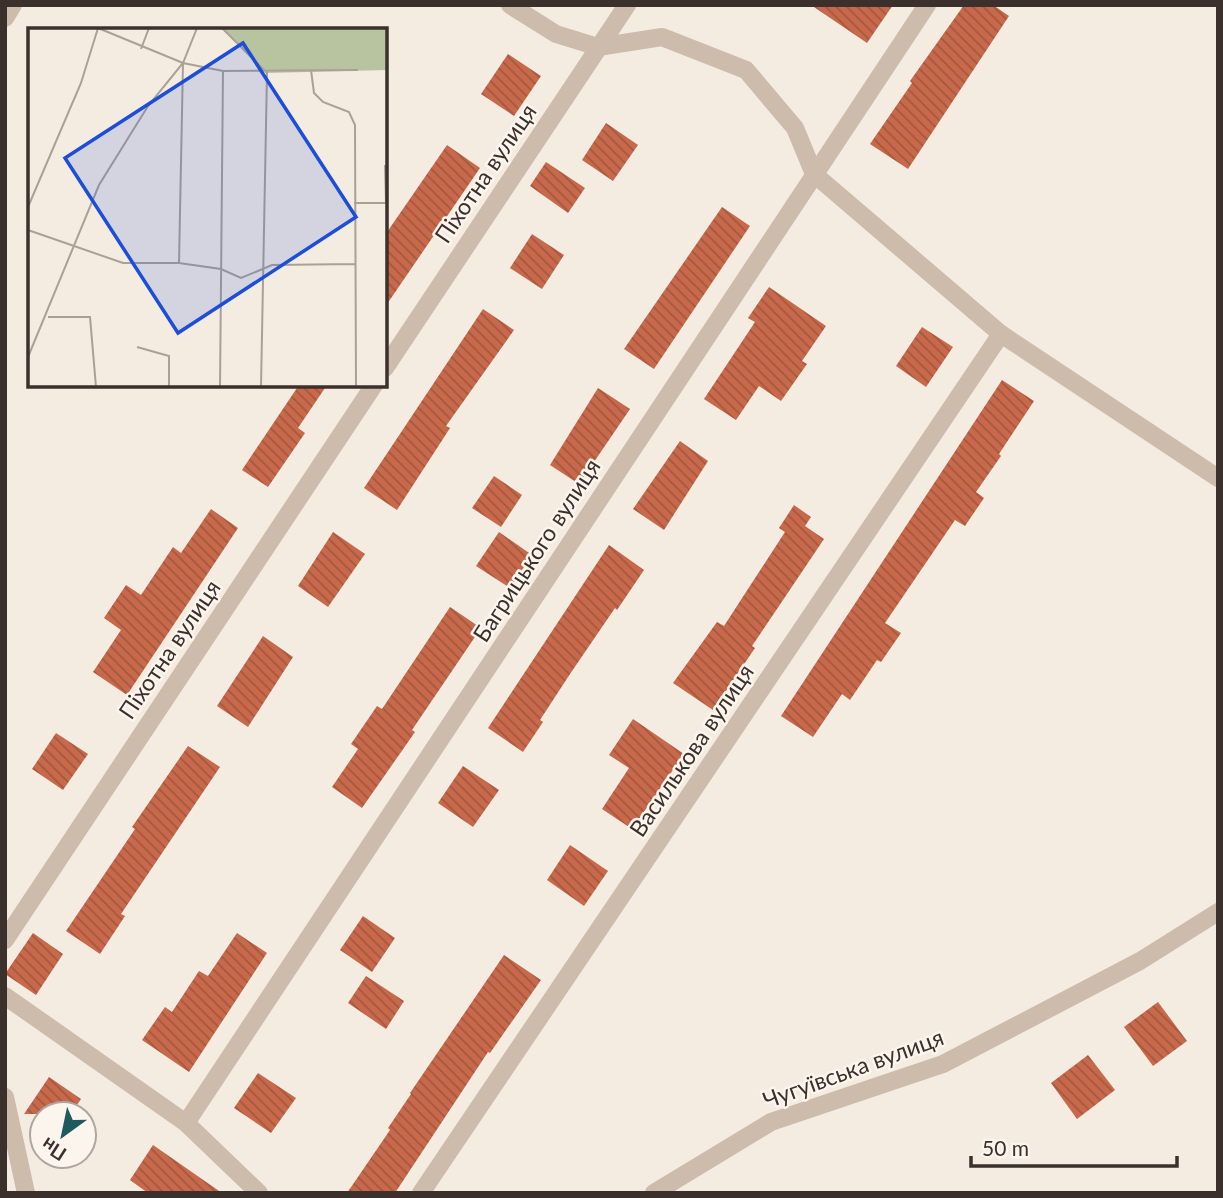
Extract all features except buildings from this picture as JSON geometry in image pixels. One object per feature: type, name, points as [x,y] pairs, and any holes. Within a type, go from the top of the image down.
[{"type":"street","points":[[5,18],[13,5]]},
{"type":"street","points":[[510,5],[556,34],[598,47],[662,37],[746,70],[795,128],[814,174],[1001,334],[1218,478]]},
{"type":"street","name":"Піхотна вулиця","points":[[387,365],[627,5]]},
{"type":"street","name":"Багрицького вулиця","points":[[186,1123],[927,5]]},
{"type":"street","name":"Василькова вулиця","points":[[421,1193],[1001,334]]},
{"type":"street","name":"Піхотна вулиця","points":[[5,940],[372,387]]},
{"type":"street","name":"Чугуївська вулиця","points":[[654,1193],[771,1122],[943,1064],[1140,961],[1218,912]]},
{"type":"street","points":[[5,996],[186,1123],[259,1193]]},
{"type":"street","points":[[5,1097],[26,1193]]}]
